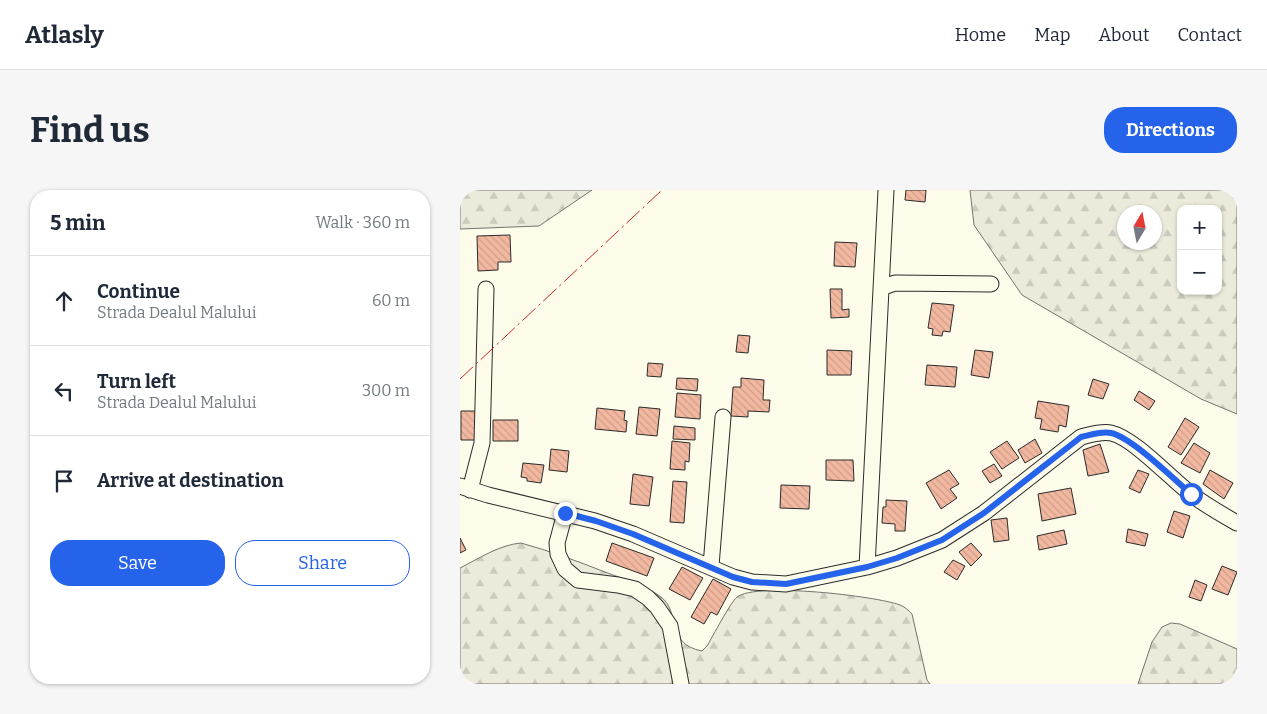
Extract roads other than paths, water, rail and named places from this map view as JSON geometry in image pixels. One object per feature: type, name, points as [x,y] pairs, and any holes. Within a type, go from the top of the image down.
[{"type":"street","points":[[867,567],[886,190]]},
{"type":"street","points":[[881,288],[895,283],[991,284]]},
{"type":"street","points":[[486,289],[482,442],[465,488],[596,521],[633,534],[733,577],[768,584],[786,584],[867,567],[897,558],[942,540],[984,513],[1081,437],[1096,434],[1111,433],[1130,442],[1191,494],[1218,513],[1237,523]]},
{"type":"street","points":[[711,566],[723,416]]},
{"type":"street","points":[[565,513],[557,543],[558,554],[565,569],[578,580],[635,589],[648,598],[657,607],[670,626],[681,684]]}]
